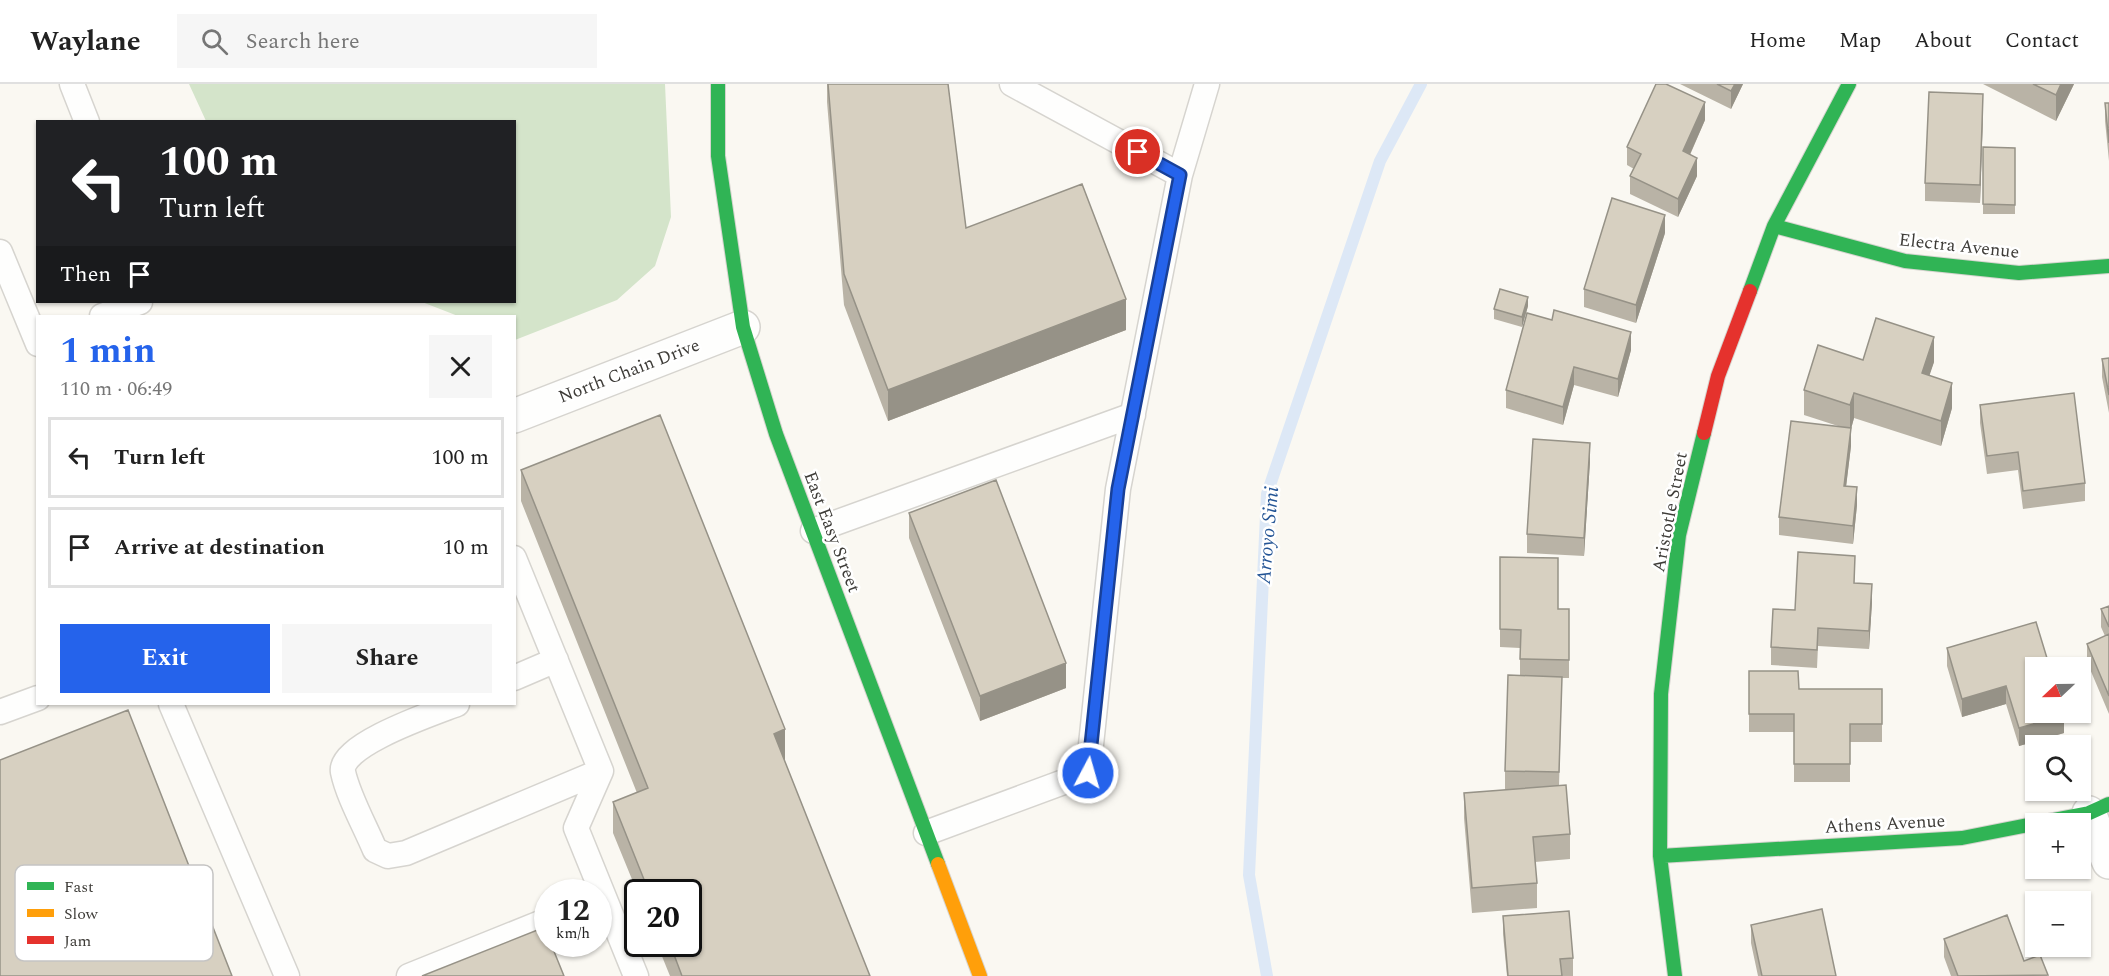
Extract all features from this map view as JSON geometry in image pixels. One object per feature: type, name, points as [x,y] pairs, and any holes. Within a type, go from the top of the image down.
[{"type":"street","name":"East Easy Street","points":[[718,84],[718,156],[743,327],[776,434],[980,976]]},
{"type":"street","name":"Aristotle Street","points":[[1675,976],[1660,856],[1660,694],[1679,535],[1718,376],[1774,226],[1849,84]]},
{"type":"street","name":"Electra Avenue","points":[[1774,226],[1905,261],[2019,273],[2109,266]]},
{"type":"street","name":"North Chain Drive","points":[[516,415],[743,327]]},
{"type":"street","name":"Athens Avenue","points":[[1660,856],[1962,838],[2099,808]]},
{"type":"street","points":[[2099,808],[2109,862]]},
{"type":"lane","points":[[72,84],[86,120]]},
{"type":"lane","points":[[1012,84],[1180,175]]},
{"type":"lane","points":[[926,833],[1088,773],[1118,489],[1180,175],[1208,84]]},
{"type":"lane","points":[[0,252],[36,341]]},
{"type":"lane","points":[[105,315],[137,303]]},
{"type":"lane","points":[[813,531],[1133,415]]},
{"type":"lane","points":[[516,563],[601,771],[576,828],[594,879]]},
{"type":"lane","points":[[516,677],[556,660]]},
{"type":"lane","points":[[0,712],[36,699]]},
{"type":"lane","points":[[171,705],[287,976]]},
{"type":"lane","points":[[455,705],[361,745],[346,757],[343,770],[375,850],[388,856],[406,853],[601,771]]},
{"type":"lane","points":[[612,923],[636,976]]},
{"type":"lane","points":[[409,976],[534,926]]},
{"type":"green space","points":[[189,84],[665,84],[671,217],[655,266],[617,300],[516,340],[516,315],[455,315],[425,303],[516,303],[516,120],[206,120]]},
{"type":"building","points":[[828,84],[948,84],[966,228],[1082,184],[1126,299],[888,390],[844,274]]},
{"type":"building","points":[[1656,84],[1666,84],[1705,102],[1683,151],[1697,158],[1678,199],[1630,176],[1641,154],[1627,147]]},
{"type":"building","points":[[1717,84],[1735,84],[1731,91]]},
{"type":"building","points":[[2033,84],[2061,84],[2056,95]]},
{"type":"building","points":[[1929,92],[1983,94],[1980,185],[1925,183]]},
{"type":"building","points":[[2105,103],[2109,103],[2109,143]]},
{"type":"building","points":[[1983,147],[2015,148],[2015,205],[1983,204]]},
{"type":"building","points":[[1612,198],[1665,215],[1636,305],[1584,289]]},
{"type":"building","points":[[1500,289],[1528,297],[1522,317],[1494,309]]},
{"type":"building","points":[[1554,310],[1631,332],[1618,379],[1574,367],[1563,407],[1506,390],[1527,313],[1552,320]]},
{"type":"building","points":[[1876,318],[1934,337],[1922,373],[1952,383],[1941,421],[1854,393],[1850,405],[1804,390],[1818,345],[1863,360]]},
{"type":"building","points":[[2109,358],[2109,395],[2102,359]]},
{"type":"building","points":[[2074,393],[2085,483],[2023,491],[2018,452],[1987,456],[1980,405]]},
{"type":"building","points":[[660,415],[785,729],[774,734],[870,976],[682,976],[675,957],[702,957],[702,879],[644,879],[613,802],[648,788],[521,470]]},
{"type":"building","points":[[1791,421],[1851,428],[1844,486],[1857,487],[1853,526],[1779,517]]},
{"type":"building","points":[[1533,439],[1590,443],[1584,538],[1527,534]]},
{"type":"building","points":[[996,480],[1066,663],[980,696],[909,513]]},
{"type":"building","points":[[1798,552],[1855,556],[1854,583],[1872,584],[1869,631],[1818,628],[1817,650],[1771,647],[1773,609],[1795,610]]},
{"type":"building","points":[[1500,557],[1558,558],[1558,609],[1569,609],[1569,660],[1520,659],[1521,630],[1500,629]]},
{"type":"building","points":[[2109,606],[2109,627],[2101,609]]},
{"type":"building","points":[[2036,622],[2047,657],[2025,657],[2025,723],[2036,723],[2019,728],[2006,686],[1962,699],[1947,648]]},
{"type":"building","points":[[2109,634],[2109,696],[2087,644]]},
{"type":"building","points":[[1749,671],[1798,671],[1799,689],[1882,689],[1882,724],[1850,724],[1850,764],[1794,764],[1794,714],[1749,714]]},
{"type":"building","points":[[1508,675],[1562,677],[1559,772],[1505,771]]},
{"type":"building","points":[[128,710],[189,865],[15,865],[15,961],[213,961],[213,927],[232,976],[0,976],[0,760]]},
{"type":"building","points":[[1566,785],[1570,834],[1533,837],[1537,883],[1472,888],[1464,793]]},
{"type":"building","points":[[1822,909],[1836,976],[1762,976],[1751,925]]},
{"type":"building","points":[[1569,911],[1573,958],[1560,959],[1562,976],[1508,976],[1503,916]]},
{"type":"building","points":[[2007,915],[2024,961],[2041,957],[2048,975],[1958,976],[1944,939]]},
{"type":"building","points":[[534,931],[534,957],[556,957],[564,976],[422,976]]},
{"type":"waterway","name":"Arroyo Simi","points":[[1267,976],[1249,875],[1267,494],[1380,161],[1421,84]]},
{"type":"traffic: fast","points":[[718,84],[718,156],[743,327],[776,434],[938,864]]},
{"type":"traffic: fast","points":[[1750,291],[1774,226],[1849,84]]},
{"type":"traffic: fast","points":[[1774,226],[1905,261],[2019,273],[2109,266]]},
{"type":"traffic: fast","points":[[1675,976],[1660,856],[1661,694],[1679,535],[1704,433]]},
{"type":"traffic: fast","points":[[1660,856],[1962,838],[2089,813],[2109,804]]},
{"type":"traffic: slow","points":[[938,864],[980,976]]},
{"type":"traffic: jam","points":[[1704,433],[1718,376],[1750,291]]},
{"type":"route","points":[[1088,773],[1118,489],[1180,175],[1138,152]]}]
